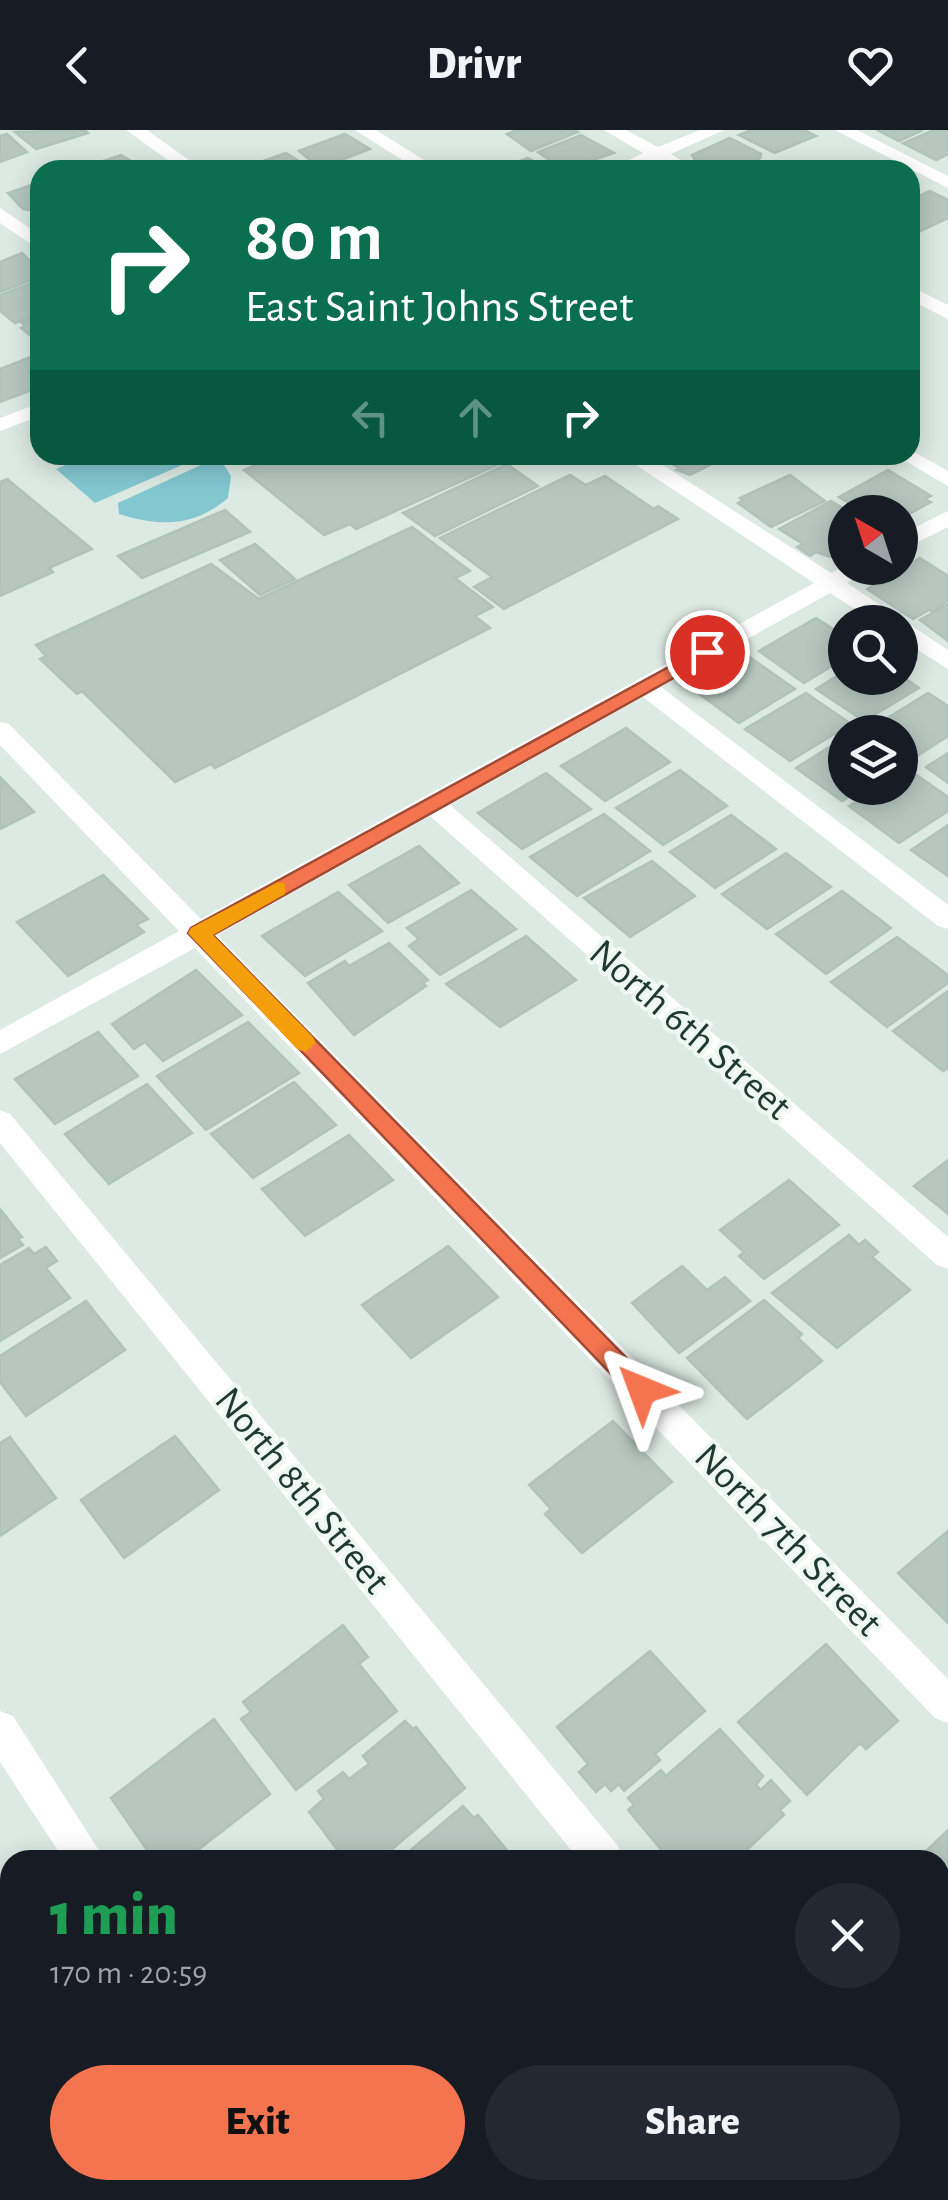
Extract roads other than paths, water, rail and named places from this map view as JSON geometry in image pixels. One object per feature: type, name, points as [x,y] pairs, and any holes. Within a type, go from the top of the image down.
[{"type":"lane","points":[[135,130],[179,160]]},
{"type":"lane","points":[[364,130],[414,160]]},
{"type":"lane","points":[[613,130],[669,160]]},
{"type":"lane","points":[[643,160],[715,130]]},
{"type":"lane","points":[[844,130],[904,160]]},
{"type":"lane","points":[[920,168],[948,182]]},
{"type":"lane","points":[[0,214],[30,236]]},
{"type":"lane","points":[[920,298],[948,313]]},
{"type":"lane","points":[[0,426],[30,413]]},
{"type":"lane","points":[[920,463],[948,480]]},
{"type":"lane","points":[[648,465],[828,579]]},
{"type":"lane","points":[[918,534],[948,518]]},
{"type":"lane","points":[[0,1043],[828,584]]},
{"type":"lane","points":[[836,585],[866,605]]},
{"type":"lane","points":[[918,640],[948,661]]},
{"type":"lane","points":[[644,686],[948,919]]},
{"type":"lane","name":"North 7th Street","points":[[0,730],[948,1705]]},
{"type":"lane","name":"North 6th Street","points":[[432,804],[948,1256]]},
{"type":"lane","name":"North 8th Street","points":[[0,1122],[596,1850]]},
{"type":"lane","points":[[0,1729],[79,1850]]},
{"type":"water","points":[[66,465],[182,465],[95,503],[56,469]]},
{"type":"water","points":[[201,465],[224,465],[231,476],[228,498],[189,519],[149,521],[119,514],[118,503]]}]
